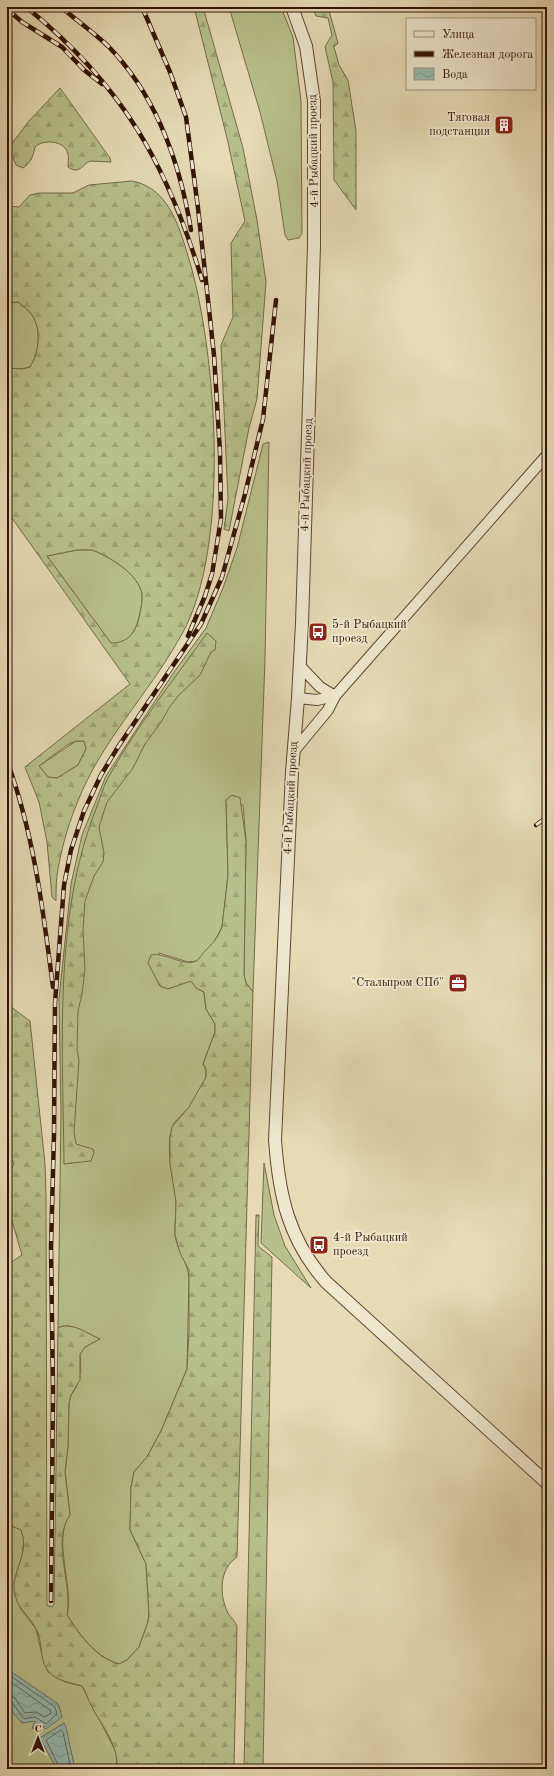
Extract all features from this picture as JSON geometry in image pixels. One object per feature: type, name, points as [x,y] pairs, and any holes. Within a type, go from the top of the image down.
[{"type":"street","name":"4-й Рыбацкий проезд","points":[[292,7],[306,46],[311,70],[314,101],[314,246],[300,666],[294,751],[275,1140],[279,1184],[288,1219],[295,1235],[316,1271],[341,1297],[547,1483]]},
{"type":"street","points":[[294,751],[328,710],[335,696],[547,455]]},
{"type":"street","points":[[300,666],[320,687],[335,696]]},
{"type":"street","points":[[298,698],[317,700],[335,696]]},
{"type":"green space","points":[[194,7],[203,7],[243,148],[257,220],[266,282],[257,399],[249,428],[229,531],[224,529],[228,499],[221,345],[233,317],[231,243],[245,221],[227,138]]},
{"type":"green space","points":[[229,7],[281,7],[293,37],[301,101],[302,233],[299,238],[288,240],[285,235],[277,181],[260,112]]},
{"type":"green space","points":[[312,7],[328,7],[338,43],[334,47],[339,65],[348,80],[356,131],[356,210],[334,180],[333,82],[325,47],[332,35],[328,18],[316,16]]},
{"type":"green space","points":[[60,88],[110,158],[111,162],[90,161],[78,170],[75,170],[68,167],[68,155],[66,149],[63,146],[53,142],[48,142],[39,144],[35,147],[31,159],[23,168],[16,165],[10,150],[10,146],[29,121]]},
{"type":"green space","points":[[132,181],[145,185],[165,202],[178,226],[191,266],[200,305],[207,351],[212,401],[214,453],[213,505],[207,553],[197,597],[182,634],[103,752],[81,794],[61,854],[57,877],[56,901],[52,897],[47,842],[39,802],[25,767],[130,684],[7,511],[7,368],[22,369],[30,367],[36,355],[38,334],[35,321],[29,311],[18,302],[7,303],[7,206],[19,207],[30,195],[39,193],[73,193],[89,185]],"holes":[[[77,550],[93,550],[102,554],[122,567],[138,583],[142,596],[140,615],[136,627],[125,640],[111,643],[47,556]],[[76,741],[84,741],[86,749],[78,765],[57,778],[48,777],[39,766],[67,745]]]},
{"type":"green space","points":[[18,302],[32,315],[38,334],[36,355],[30,367],[22,369],[7,368],[7,303]]},
{"type":"green space","points":[[269,442],[265,659],[253,992],[246,983],[244,975],[246,841],[243,805],[226,800],[228,875],[222,927],[214,942],[197,961],[188,962],[159,953],[156,978],[160,986],[168,989],[191,980],[196,988],[204,992],[206,1009],[215,1024],[215,1032],[203,1064],[206,1074],[203,1086],[193,1103],[173,1125],[170,1137],[169,1146],[176,1201],[175,1235],[187,1267],[189,1278],[187,1369],[161,1431],[147,1457],[134,1472],[131,1487],[130,1530],[146,1564],[149,1613],[148,1622],[139,1647],[127,1660],[119,1664],[111,1661],[96,1651],[77,1630],[67,1615],[68,1591],[63,1550],[65,1525],[70,1514],[65,1472],[68,1446],[69,1403],[71,1395],[76,1388],[81,1371],[80,1354],[85,1347],[99,1339],[74,1327],[63,1326],[58,1328],[61,1113],[59,999],[71,884],[82,835],[106,776],[174,672],[206,628],[223,588],[237,548],[263,444]]},
{"type":"green space","points":[[77,550],[93,550],[102,554],[122,567],[138,583],[142,596],[139,615],[133,633],[124,641],[111,644],[47,556]]},
{"type":"green space","points":[[207,633],[216,641],[215,650],[211,652],[200,675],[178,696],[145,744],[133,768],[107,802],[99,827],[104,853],[103,862],[94,876],[85,901],[83,930],[85,969],[78,1011],[77,1050],[79,1060],[74,1132],[76,1144],[93,1149],[94,1153],[91,1161],[64,1164],[62,1029],[64,984],[67,939],[73,894],[82,851],[108,778],[130,741]]},
{"type":"green space","points":[[76,741],[84,741],[86,749],[78,765],[57,778],[48,777],[39,766]]},
{"type":"green space","points":[[232,795],[240,798],[246,841],[244,975],[246,983],[253,992],[237,1557],[227,1568],[222,1583],[225,1606],[237,1626],[234,1769],[117,1769],[117,1760],[112,1743],[82,1686],[56,1678],[46,1668],[42,1657],[37,1631],[20,1607],[15,1596],[14,1589],[14,1582],[24,1546],[21,1530],[7,1524],[7,1484],[11,1476],[7,1467],[7,1265],[22,1255],[7,1204],[7,1178],[14,1163],[7,1153],[7,970],[10,1006],[30,1021],[45,1164],[47,1605],[52,1607],[54,1604],[58,1328],[68,1326],[79,1329],[100,1339],[85,1347],[80,1354],[80,1380],[71,1395],[69,1403],[68,1446],[65,1472],[70,1515],[62,1537],[68,1603],[67,1615],[77,1630],[96,1651],[111,1661],[119,1664],[127,1660],[139,1647],[148,1622],[149,1613],[146,1564],[130,1530],[131,1487],[134,1472],[147,1457],[161,1431],[187,1369],[189,1331],[189,1270],[180,1253],[175,1235],[176,1202],[170,1164],[170,1136],[172,1127],[189,1107],[206,1077],[206,1069],[203,1064],[215,1032],[215,1024],[206,1009],[204,992],[196,988],[191,981],[168,989],[160,986],[148,963],[151,955],[186,962],[196,961],[219,934],[222,927],[228,875],[226,800]]},
{"type":"green space","points":[[264,1163],[274,1215],[285,1246],[311,1288],[261,1243]]},
{"type":"green space","points":[[256,1215],[259,1215],[258,1246],[272,1257],[263,1769],[244,1769]]},
{"type":"green space","points":[[7,1524],[21,1530],[24,1539],[22,1556],[14,1582],[20,1608],[36,1629],[42,1655],[48,1672],[65,1682],[82,1686],[116,1752],[117,1769],[75,1769],[64,1723],[40,1738],[57,1769],[7,1769],[7,1702],[22,1723],[35,1721],[32,1729],[61,1712],[58,1704],[10,1671],[7,1675]]},
{"type":"water","points":[[10,1671],[58,1704],[62,1717],[46,1729],[39,1724],[32,1729],[35,1721],[23,1723],[17,1718],[10,1707],[7,1695],[7,1675]]},
{"type":"water","points":[[64,1723],[75,1769],[57,1769],[40,1738]]},
{"type":"railway","points":[[26,7],[60,36],[89,66],[115,97],[137,129],[156,163],[173,199],[202,280]]},
{"type":"railway","points":[[61,7],[108,46],[125,65],[140,86],[152,108],[173,155],[191,230]]},
{"type":"railway","points":[[142,7],[170,72],[186,117],[198,208],[214,355],[220,452],[221,519],[212,574],[205,596],[188,636]]},
{"type":"railway","points":[[7,9],[22,22],[62,47],[84,70],[102,84]]},
{"type":"railway","points":[[51,1601],[53,1391],[51,1247],[55,1003],[64,885],[71,850],[84,811],[101,775],[118,747],[201,624],[222,577],[245,494],[263,419],[276,300]]},
{"type":"railway","points":[[7,761],[31,844],[41,901],[53,987]]},
{"type":"railway","points":[[536,825],[547,817]]},
{"type":"place","name":"Тяговая подстанция","points":[[504,125]]},
{"type":"place","name":"5-й Рыбацкий проезд","points":[[318,632]]},
{"type":"place","name":"\"Стальпром СПб\"","points":[[458,983]]},
{"type":"place","name":"4-й Рыбацкий проезд","points":[[319,1245]]}]
